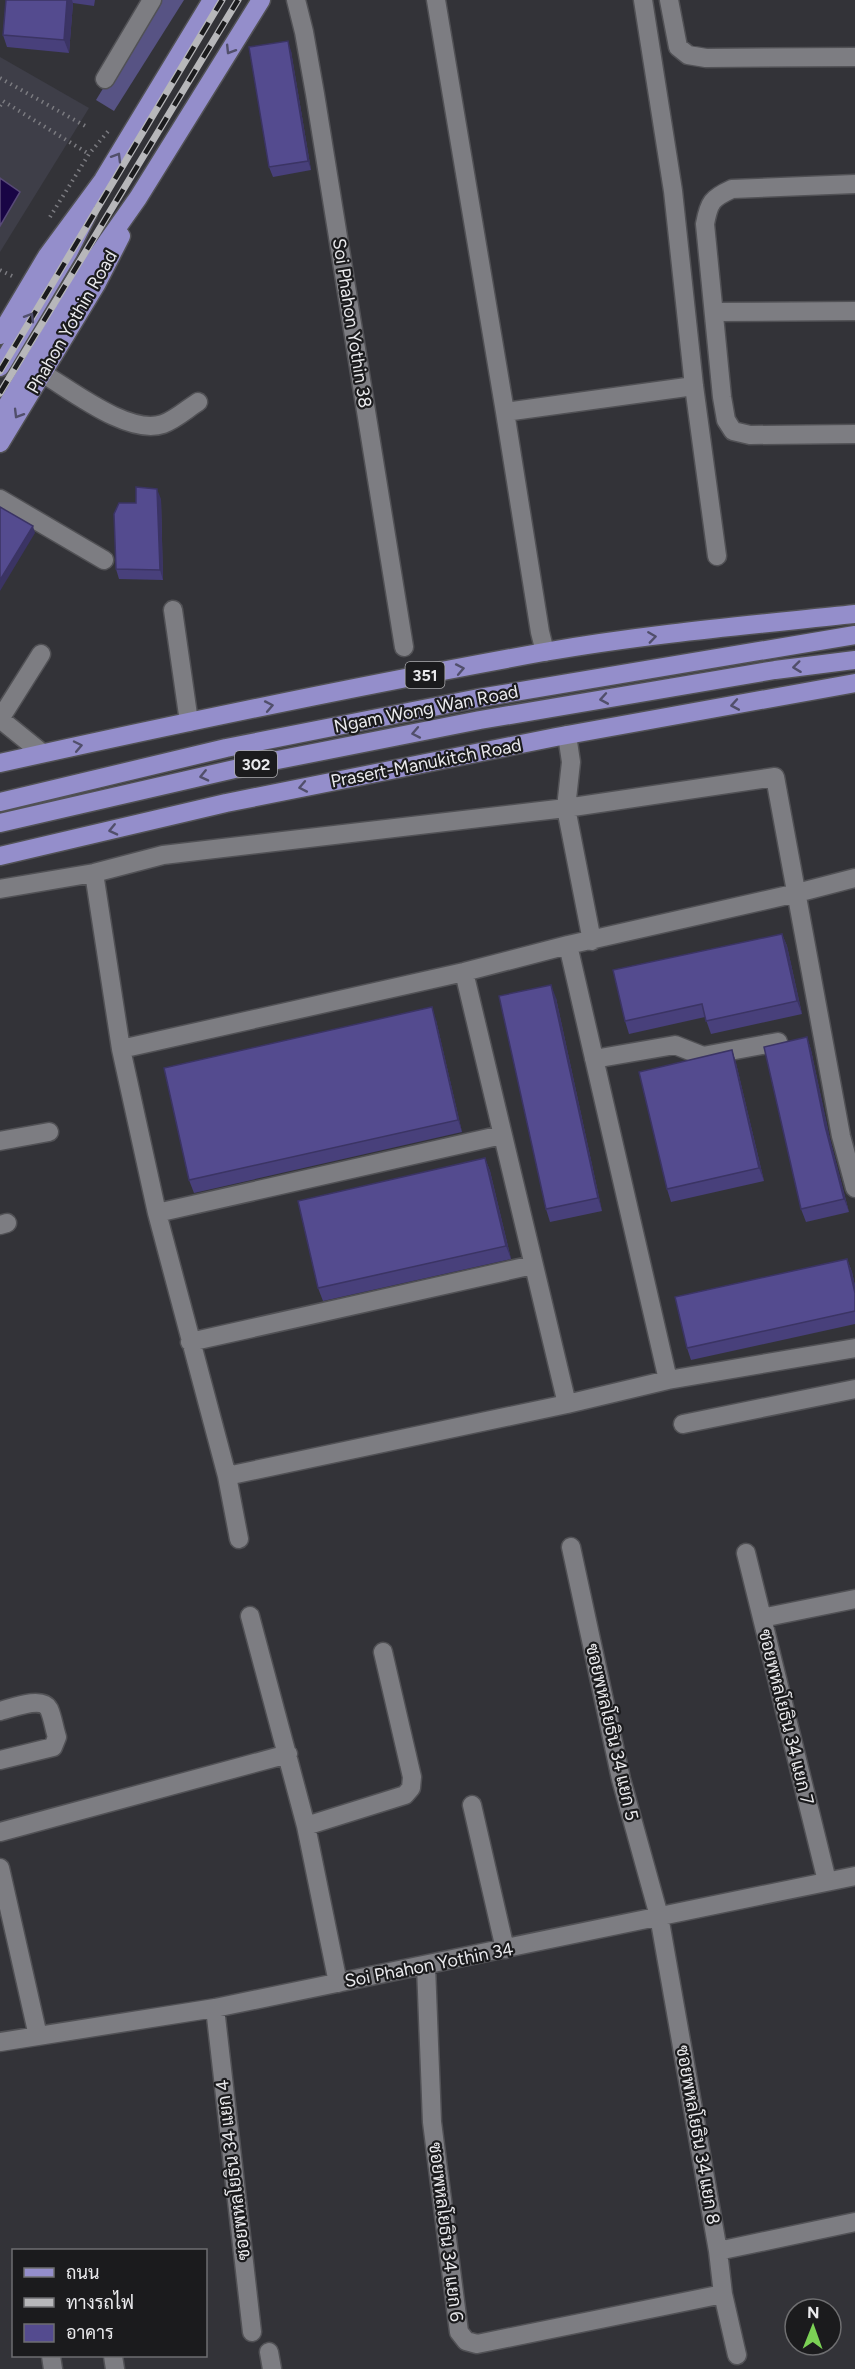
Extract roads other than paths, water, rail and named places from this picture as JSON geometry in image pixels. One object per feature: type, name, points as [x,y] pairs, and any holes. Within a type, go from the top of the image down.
[{"type":"main road","points":[[0,335],[47,256],[103,180],[212,0]]},
{"type":"main road","name":"Phahon Yothin Road","points":[[0,417],[93,261],[138,198],[261,0]]},
{"type":"main road","points":[[0,367],[80,230],[103,180]]},
{"type":"main road","name":"Phahon Yothin Road","points":[[0,443],[110,259],[138,198]]},
{"type":"main road","name":"351","points":[[0,763],[189,722],[545,652],[698,631],[855,614]]},
{"type":"main road","name":"Ngam Wong Wan Road","points":[[0,802],[226,748],[467,700],[855,635]]},
{"type":"main road","name":"Ngam Wong Wan Road","points":[[0,824],[252,765],[480,720],[775,670],[855,660]]},
{"type":"main road","name":"Prasert-Manukitch Road","points":[[0,856],[226,803],[567,735],[855,683]]},
{"type":"street","points":[[105,78],[152,0]]},
{"type":"street","name":"Soi Phahon Yothin 38","points":[[296,0],[313,83],[404,647]]},
{"type":"street","points":[[435,0],[545,652]]},
{"type":"street","points":[[643,0],[673,191],[694,386],[717,556]]},
{"type":"street","points":[[669,0],[678,47],[688,55],[733,59],[855,57]]},
{"type":"street","points":[[855,184],[732,189],[716,196],[708,207],[705,224],[722,397],[726,420],[733,432],[750,435],[855,434]]},
{"type":"street","points":[[715,312],[855,311]]},
{"type":"street","points":[[42,373],[108,413],[152,427],[165,424],[198,402]]},
{"type":"street","points":[[505,412],[694,386]]},
{"type":"street","points":[[0,499],[104,560]]},
{"type":"street","points":[[173,609],[189,722]]},
{"type":"street","points":[[41,654],[0,719],[42,753]]},
{"type":"street","points":[[567,735],[571,762],[566,808],[592,941]]},
{"type":"street","points":[[0,889],[94,873],[163,855],[566,808],[776,777],[797,893],[848,1134],[855,1188]]},
{"type":"street","points":[[94,873],[121,1049],[157,1213],[227,1476],[239,1539]]},
{"type":"street","points":[[121,1049],[464,972],[568,945],[855,878]]},
{"type":"street","points":[[568,945],[668,1380]]},
{"type":"street","points":[[464,972],[567,1404]]},
{"type":"street","points":[[594,1059],[675,1045],[703,1056],[777,1042]]},
{"type":"street","points":[[0,1141],[49,1132]]},
{"type":"street","points":[[157,1213],[502,1135]]},
{"type":"street","points":[[190,1342],[533,1265]]},
{"type":"street","points":[[227,1476],[567,1404],[668,1380],[855,1348]]},
{"type":"street","points":[[683,1424],[855,1389]]},
{"type":"street","name":"ซอยพหลโยธิน 34 แยก 5","points":[[571,1547],[621,1779],[659,1916]]},
{"type":"street","name":"ซอยพหลโยธิน 34 แยก 7","points":[[746,1553],[827,1881]]},
{"type":"street","points":[[762,1618],[855,1599]]},
{"type":"street","points":[[250,1616],[306,1826],[338,1983]]},
{"type":"street","points":[[306,1826],[405,1795],[411,1788],[412,1777],[383,1652]]},
{"type":"street","points":[[0,1711],[36,1703],[43,1704],[48,1707],[57,1737],[53,1747],[0,1760]]},
{"type":"street","points":[[0,1832],[288,1754]]},
{"type":"street","points":[[472,1805],[505,1950]]},
{"type":"street","points":[[0,1868],[38,2036]]},
{"type":"street","name":"Soi Phahon Yothin 34","points":[[0,2042],[214,2008],[505,1950],[855,1875]]},
{"type":"street","name":"ซอยพหลโยธิน 34 แยก 8","points":[[659,1916],[718,2251],[723,2294],[737,2355]]},
{"type":"street","name":"ซอยพหลโยธิน 34 แยก 6","points":[[426,1966],[432,2122],[459,2332],[466,2341],[477,2344],[723,2294]]},
{"type":"street","name":"ซอยพหลโยธิน 34 แยก 4","points":[[214,2008],[252,2332]]},
{"type":"street","points":[[718,2251],[855,2222]]},
{"type":"railway","points":[[0,371],[222,0]]},
{"type":"railway","points":[[0,393],[238,0]]}]
